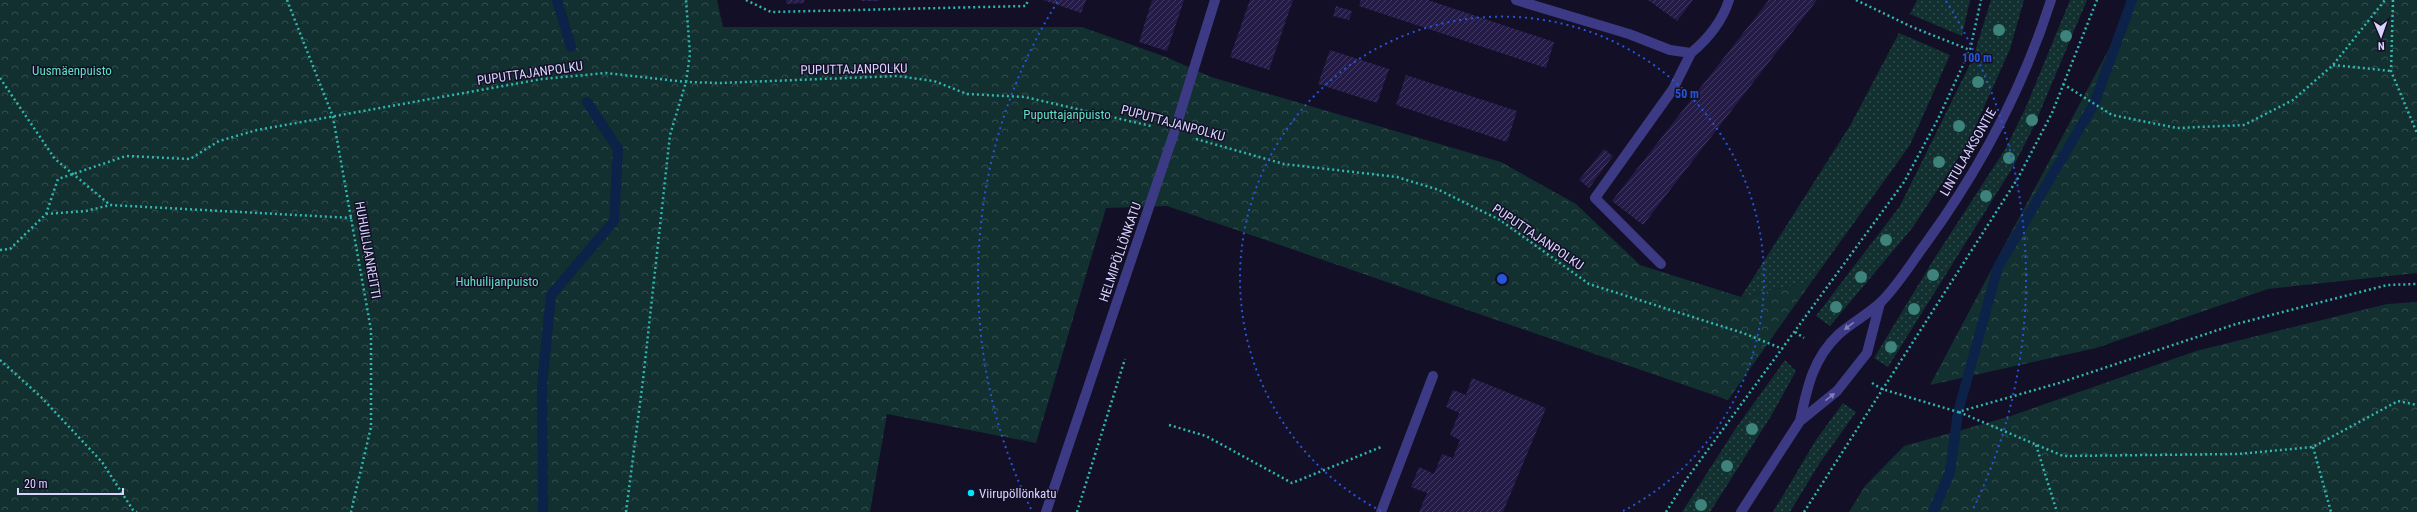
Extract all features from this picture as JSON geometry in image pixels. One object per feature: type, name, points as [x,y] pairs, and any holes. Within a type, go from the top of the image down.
[{"type":"street","name":"HELMIPÖLLÖNKATU","points":[[1046,512],[1174,133],[1215,0]]},
{"type":"street","points":[[1516,0],[1629,34],[1670,50],[1691,52]]},
{"type":"street","points":[[1661,264],[1595,198],[1673,89],[1691,52],[1709,38],[1725,12],[1729,0]]},
{"type":"street","name":"LINTULAAKSONTIE","points":[[1800,421],[1810,375],[1825,352],[1838,335],[1880,303],[1962,191],[2018,90],[2050,0]]},
{"type":"street","name":"LINTULAAKSONTIE","points":[[1741,512],[1800,421],[1837,391],[1867,354],[1880,303]]},
{"type":"street","points":[[1381,512],[1434,376]]},
{"type":"path","name":"HUHUILIJANREITTI","points":[[287,0],[333,117],[372,330],[370,427],[351,512]]},
{"type":"path","points":[[626,512],[643,380],[670,135],[686,82],[690,54],[686,0]]},
{"type":"path","points":[[746,0],[771,12],[1026,6],[1028,0]]},
{"type":"path","points":[[1856,0],[1912,27],[1970,50]]},
{"type":"path","points":[[1666,512],[1688,476],[1783,349],[1904,182],[1938,119],[1970,50],[1981,0]]},
{"type":"path","points":[[1804,512],[2018,178],[2052,114],[2097,0]]},
{"type":"path","points":[[2063,84],[2112,116],[2177,128],[2244,125],[2293,100],[2333,64],[2385,0]]},
{"type":"path","points":[[2393,0],[2391,71],[2417,133]]},
{"type":"path","points":[[2333,64],[2391,71]]},
{"type":"path","name":"PUPUTTAJANPOLKU","points":[[46,214],[58,179],[126,156],[190,159],[219,141],[257,130],[542,79],[606,73],[686,82],[720,83],[897,76],[934,81],[967,94],[1025,97],[1174,133],[1284,164],[1397,177],[1439,190],[1500,220],[1589,284],[1743,333],[1783,349]]},
{"type":"path","points":[[0,78],[55,159],[110,205]]},
{"type":"path","points":[[0,250],[10,249],[46,214],[86,211],[110,205],[352,218]]},
{"type":"path","points":[[1958,412],[2059,383],[2236,324],[2386,285],[2417,284]]},
{"type":"path","points":[[0,360],[42,397],[102,462],[133,510],[137,512]]},
{"type":"path","points":[[1882,389],[1958,412],[2063,456],[2238,454],[2313,447],[2398,401],[2417,405]]},
{"type":"path","points":[[1169,425],[1206,436],[1292,483],[1411,435]]},
{"type":"path","points":[[2036,444],[2057,512]]},
{"type":"path","points":[[2313,447],[2331,512]]},
{"type":"green space","points":[[0,0],[717,0],[723,27],[1082,27],[1166,57],[1211,77],[1501,162],[1576,204],[1640,265],[1741,297],[1812,281],[1728,400],[1167,206],[1106,208],[1036,443],[887,414],[870,512],[0,512]]},
{"type":"green space","points":[[1917,0],[1970,0],[1962,36],[1910,14]]},
{"type":"green space","points":[[1991,0],[2024,0],[2010,49],[1968,143],[1913,227],[1830,326],[1816,316],[1900,206],[1973,58]]},
{"type":"green space","points":[[2070,0],[2087,0],[2034,126],[2013,167],[1888,367],[1874,358],[1934,259],[2006,148],[2026,107]]},
{"type":"green space","points":[[2135,0],[2417,0],[2417,273],[2268,289],[2096,348],[1930,385]]},
{"type":"green space","points":[[1899,33],[1950,55],[1910,145],[1812,281],[1741,297],[1851,124]]},
{"type":"green space","points":[[2417,302],[2417,512],[1849,512],[1865,486],[1904,446],[2008,417],[2196,351],[2387,304]]},
{"type":"green space","points":[[1785,360],[1796,371],[1771,416],[1710,512],[1682,512],[1736,428]]},
{"type":"green space","points":[[1843,403],[1856,412],[1819,464],[1790,512],[1773,512],[1816,440]]},
{"type":"building","points":[[786,0],[804,0],[804,3],[786,4]]},
{"type":"building","points":[[879,0],[879,1],[861,1]]},
{"type":"building","points":[[1043,0],[1086,0],[1081,13]]},
{"type":"building","points":[[1152,0],[1184,0],[1167,51],[1139,42]]},
{"type":"building","points":[[1250,0],[1293,0],[1269,70],[1230,57]]},
{"type":"building","points":[[1361,0],[1428,0],[1554,42],[1546,68],[1359,6]]},
{"type":"building","points":[[1648,0],[1693,0],[1677,21]]},
{"type":"building","points":[[1769,0],[1817,0],[1643,225],[1612,201]]},
{"type":"building","points":[[1336,6],[1352,11],[1349,20],[1333,16]]},
{"type":"building","points":[[1330,50],[1389,69],[1377,103],[1318,84]]},
{"type":"building","points":[[1406,75],[1517,111],[1507,142],[1396,105]]},
{"type":"building","points":[[1604,149],[1613,156],[1589,188],[1579,180]]},
{"type":"building","points":[[1472,378],[1546,408],[1503,512],[1419,512],[1427,493],[1411,487],[1419,467],[1434,474],[1442,454],[1453,458],[1460,440],[1450,435],[1459,413],[1446,407],[1453,390],[1466,395]]},
{"type":"waterway","points":[[557,0],[571,47]]},
{"type":"waterway","points":[[1933,512],[1950,472],[1958,412],[1998,267],[2094,104],[2132,0]]},
{"type":"waterway","points":[[543,512],[542,385],[551,295],[614,221],[618,149],[587,102]]},
{"type":"place","name":"Viirupöllönkatu","points":[[971,493]]},
{"type":"park label","name":"Uusmäenpuisto","points":[[72,70]]},
{"type":"park label","name":"Puputtajanpuisto","points":[[1067,114]]},
{"type":"park label","name":"Huhuilijanpuisto","points":[[497,281]]}]
